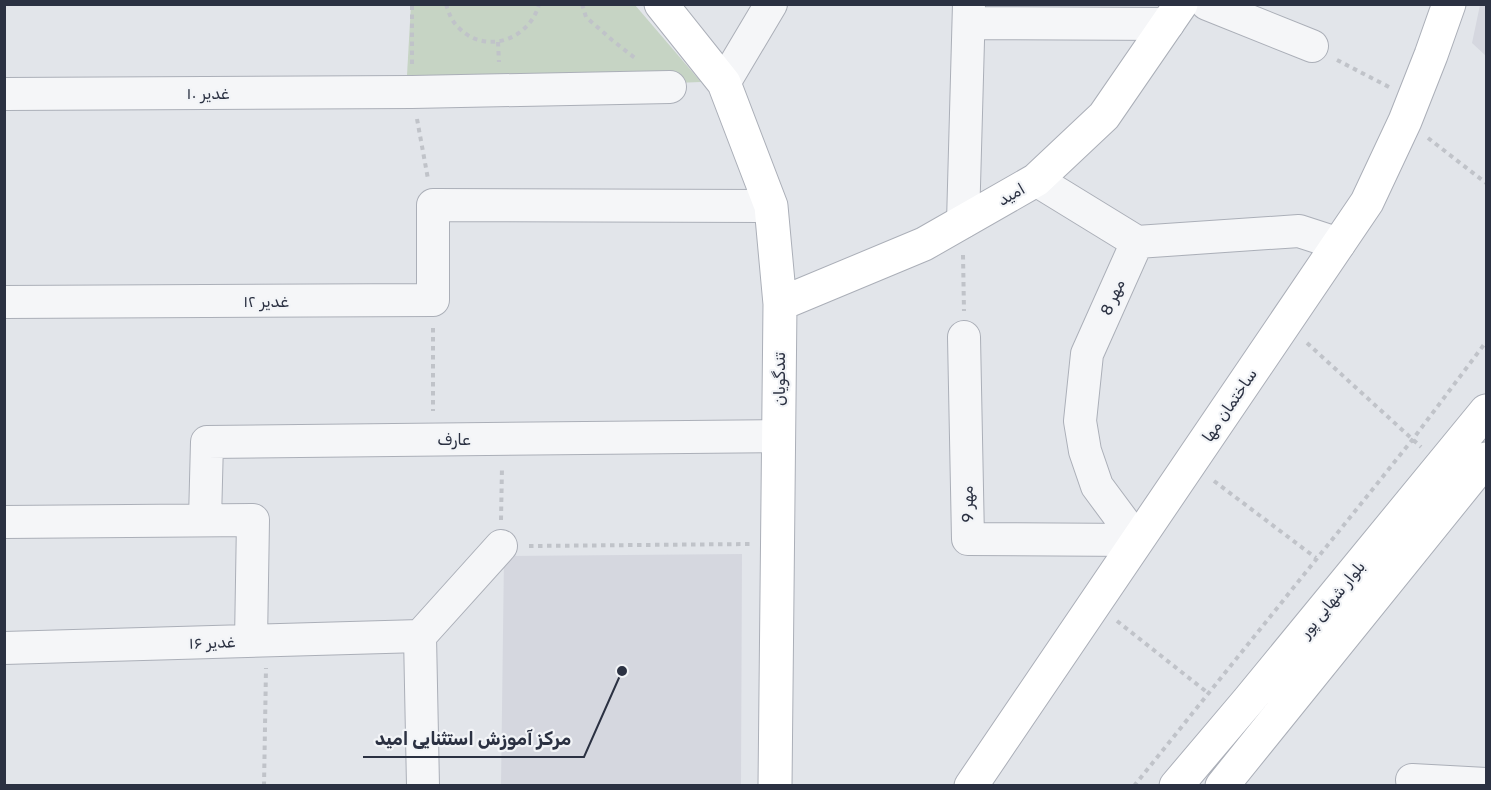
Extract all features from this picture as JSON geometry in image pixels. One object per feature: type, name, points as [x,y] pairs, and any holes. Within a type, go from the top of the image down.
[{"type":"street","name":"تندگویان","points":[[661,4],[724,83],[771,206],[780,304],[775,786]]},
{"type":"street","points":[[724,83],[771,4]]},
{"type":"street","points":[[1207,4],[1312,46]]},
{"type":"street","name":"ساختمان مها","points":[[971,786],[1367,202],[1409,111],[1449,4]]},
{"type":"street","points":[[963,222],[969,14],[1175,14]]},
{"type":"street","name":"امید","points":[[780,304],[924,244],[1036,180],[1104,116],[1175,14]]},
{"type":"street","name":"غدیر ۱۰","points":[[4,94],[411,92],[670,87]]},
{"type":"street","points":[[1036,180],[1137,242],[1299,231],[1339,244]]},
{"type":"street","points":[[433,300],[433,205],[771,206]]},
{"type":"street","name":"مهر 8","points":[[1137,242],[1088,354],[1080,421],[1085,451],[1097,486],[1137,540]]},
{"type":"street","name":"غدیر ۱۲","points":[[4,302],[433,300]]},
{"type":"street","name":"مهر 9","points":[[964,337],[968,539],[1137,540]]},
{"type":"street","name":"بلوار شهابی پور","points":[[1176,786],[1486,411]]},
{"type":"street","name":"عارف","points":[[206,520],[207,442],[779,436]]},
{"type":"street","name":"بلوار شهابی پور","points":[[1222,786],[1486,459]]},
{"type":"street","points":[[4,522],[253,520],[258,641]]},
{"type":"street","points":[[423,786],[420,636],[501,546]]},
{"type":"street","name":"غدیر ۱۶","points":[[4,648],[420,636]]},
{"type":"street","points":[[1248,701],[1272,724]]},
{"type":"street","points":[[1412,780],[1486,784]]},
{"type":"path","points":[[412,4],[411,92],[433,205]]},
{"type":"path","points":[[446,4],[451,18],[461,30],[475,38],[498,42],[520,33],[532,22],[539,4]]},
{"type":"path","points":[[582,4],[586,17],[638,60],[651,74],[670,87]]},
{"type":"path","points":[[1312,46],[1409,111],[1486,183]]},
{"type":"path","points":[[963,222],[964,337]]},
{"type":"path","points":[[433,300],[433,439]]},
{"type":"path","points":[[1285,323],[1442,465]]},
{"type":"path","points":[[1134,786],[1413,439],[1486,342]]},
{"type":"path","points":[[502,439],[501,546],[778,544]]},
{"type":"path","points":[[1190,462],[1316,558]]},
{"type":"path","points":[[1095,603],[1208,693]]},
{"type":"path","points":[[258,641],[264,786]]},
{"type":"shaded area","points":[[1480,5],[1486,5],[1486,56],[1472,43]]},
{"type":"shaded area","points":[[742,554],[741,785],[501,786],[504,556]]},
{"type":"green space","points":[[411,4],[635,5],[701,82],[406,93]]},
{"type":"place","name":"مرکز آموزش استثنایی امید","points":[[622,671]]}]
